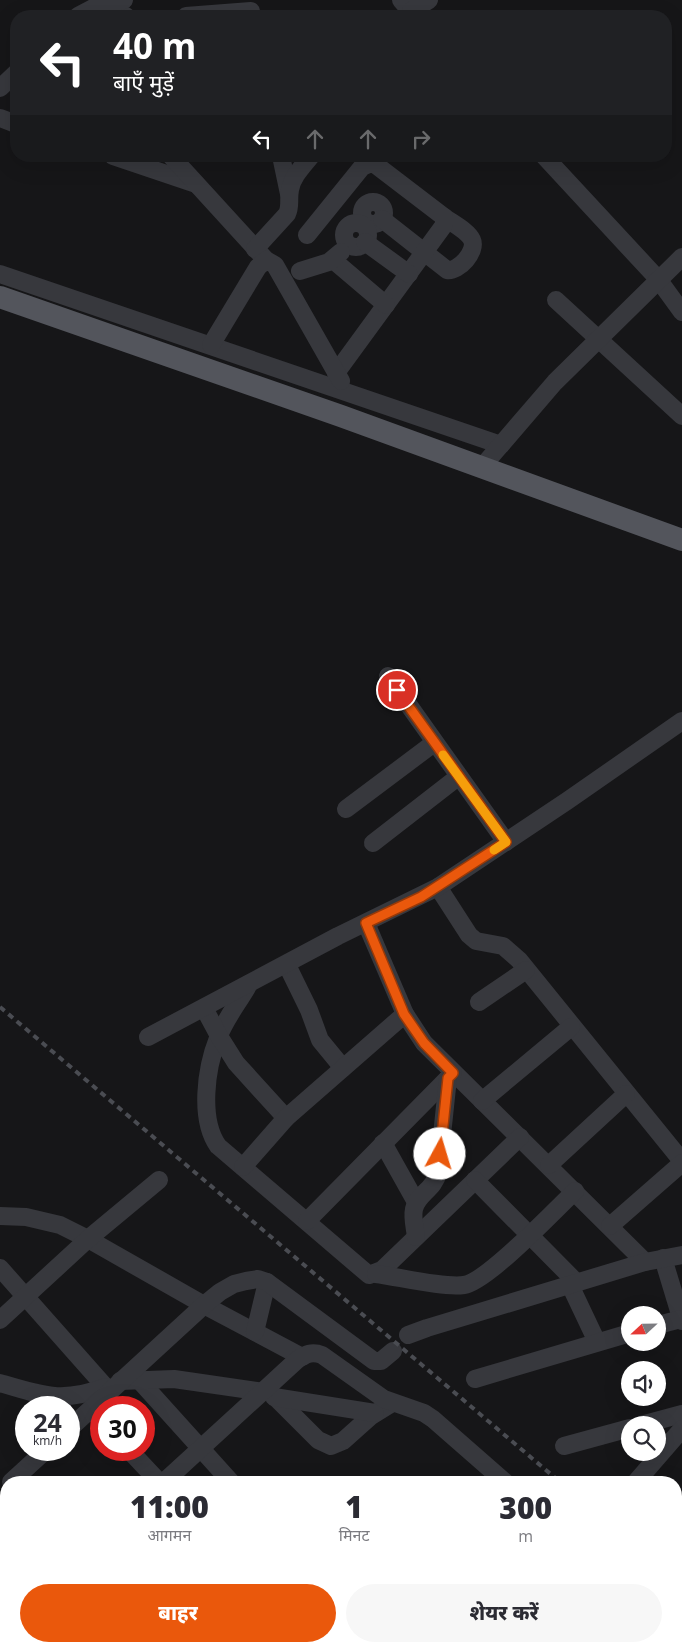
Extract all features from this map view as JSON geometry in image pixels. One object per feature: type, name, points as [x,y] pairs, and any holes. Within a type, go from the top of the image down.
[{"type":"main road","points":[[0,297],[323,410],[682,540]]},
{"type":"street","points":[[88,10],[95,6],[124,0]]},
{"type":"street","points":[[409,9],[428,0]]},
{"type":"street","points":[[104,5],[114,10]]},
{"type":"street","points":[[0,88],[10,79]]},
{"type":"street","points":[[131,162],[197,184]]},
{"type":"street","points":[[177,162],[260,255],[275,265],[348,392]]},
{"type":"street","points":[[211,345],[258,267],[260,255],[290,209],[282,162]]},
{"type":"street","points":[[289,194],[294,177],[306,162]]},
{"type":"street","points":[[550,162],[658,279],[682,312]]},
{"type":"street","points":[[307,234],[362,167],[372,163],[376,164],[468,235],[472,239],[473,249],[461,267],[452,271],[447,270],[382,219],[376,223],[366,221],[362,212],[365,206],[344,189]]},
{"type":"street","points":[[336,373],[444,225],[444,217]]},
{"type":"street","points":[[300,271],[333,260],[357,243],[409,274]]},
{"type":"street","points":[[481,468],[550,388],[682,257]]},
{"type":"street","points":[[333,260],[386,305]]},
{"type":"street","points":[[0,274],[501,445]]},
{"type":"street","points":[[556,300],[682,416]]},
{"type":"street","points":[[388,676],[506,842]]},
{"type":"street","points":[[148,1037],[287,965],[338,936],[438,886],[506,842],[682,721]]},
{"type":"street","points":[[346,809],[434,743]]},
{"type":"street","points":[[373,843],[458,777]]},
{"type":"street","points":[[438,886],[469,935],[476,941],[503,946],[526,970],[682,1162],[610,1226]]},
{"type":"street","points":[[366,923],[404,1014],[424,1043],[451,1075],[520,1137],[646,1262]]},
{"type":"street","points":[[287,965],[309,1010],[320,1040],[342,1068]]},
{"type":"street","points":[[479,1002],[526,970]]},
{"type":"street","points":[[249,984],[218,1036],[209,1066],[207,1121],[210,1132],[218,1146],[369,1275],[376,1274],[453,1286],[465,1285],[483,1276],[530,1235],[575,1191]]},
{"type":"street","points":[[204,1008],[218,1036],[236,1063],[286,1118]]},
{"type":"street","points":[[243,1167],[286,1118],[404,1014]]},
{"type":"street","points":[[482,1101],[571,1027]]},
{"type":"street","points":[[307,1221],[451,1075]]},
{"type":"street","points":[[416,1237],[413,1218],[416,1202],[432,1187],[437,1178],[451,1075]]},
{"type":"street","points":[[549,1165],[626,1094]]},
{"type":"street","points":[[376,1274],[520,1137]]},
{"type":"street","points":[[384,1143],[416,1202]]},
{"type":"street","points":[[0,1320],[88,1239],[159,1180]]},
{"type":"street","points":[[475,1180],[530,1235],[574,1284],[597,1342]]},
{"type":"street","points":[[0,1216],[26,1217],[50,1221],[88,1239],[204,1305],[302,1357]]},
{"type":"street","points":[[408,1335],[646,1262],[682,1255]]},
{"type":"street","points":[[663,1258],[682,1320],[666,1324]]},
{"type":"street","points":[[0,1268],[25,1297],[112,1386]]},
{"type":"street","points":[[106,1396],[112,1386],[204,1305],[234,1284],[258,1280],[267,1282],[374,1361],[381,1361],[393,1352]]},
{"type":"street","points":[[255,1332],[267,1282]]},
{"type":"street","points":[[475,1379],[621,1335]]},
{"type":"street","points":[[171,1476],[201,1448],[268,1393],[302,1357],[315,1352],[376,1394],[392,1403],[415,1409],[433,1419],[498,1476]]},
{"type":"street","points":[[139,1380],[226,1476]]},
{"type":"street","points":[[0,1383],[63,1398],[139,1380],[184,1380],[375,1413]]},
{"type":"street","points":[[268,1393],[318,1440],[331,1446],[343,1441],[375,1413],[392,1403]]},
{"type":"street","points":[[666,1418],[682,1414]]},
{"type":"street","points":[[641,1476],[682,1429]]},
{"type":"street","points":[[564,1446],[621,1430]]},
{"type":"street","points":[[18,1476],[34,1461]]},
{"type":"street","points":[[139,1461],[153,1476]]},
{"type":"railway","points":[[0,1007],[553,1476]]},
{"type":"slow traffic","points":[[443,755],[506,842],[494,850]]},
{"type":"route","points":[[397,690],[506,842],[421,897],[366,923],[404,1014],[424,1043],[453,1073],[448,1078],[440,1154]]}]
